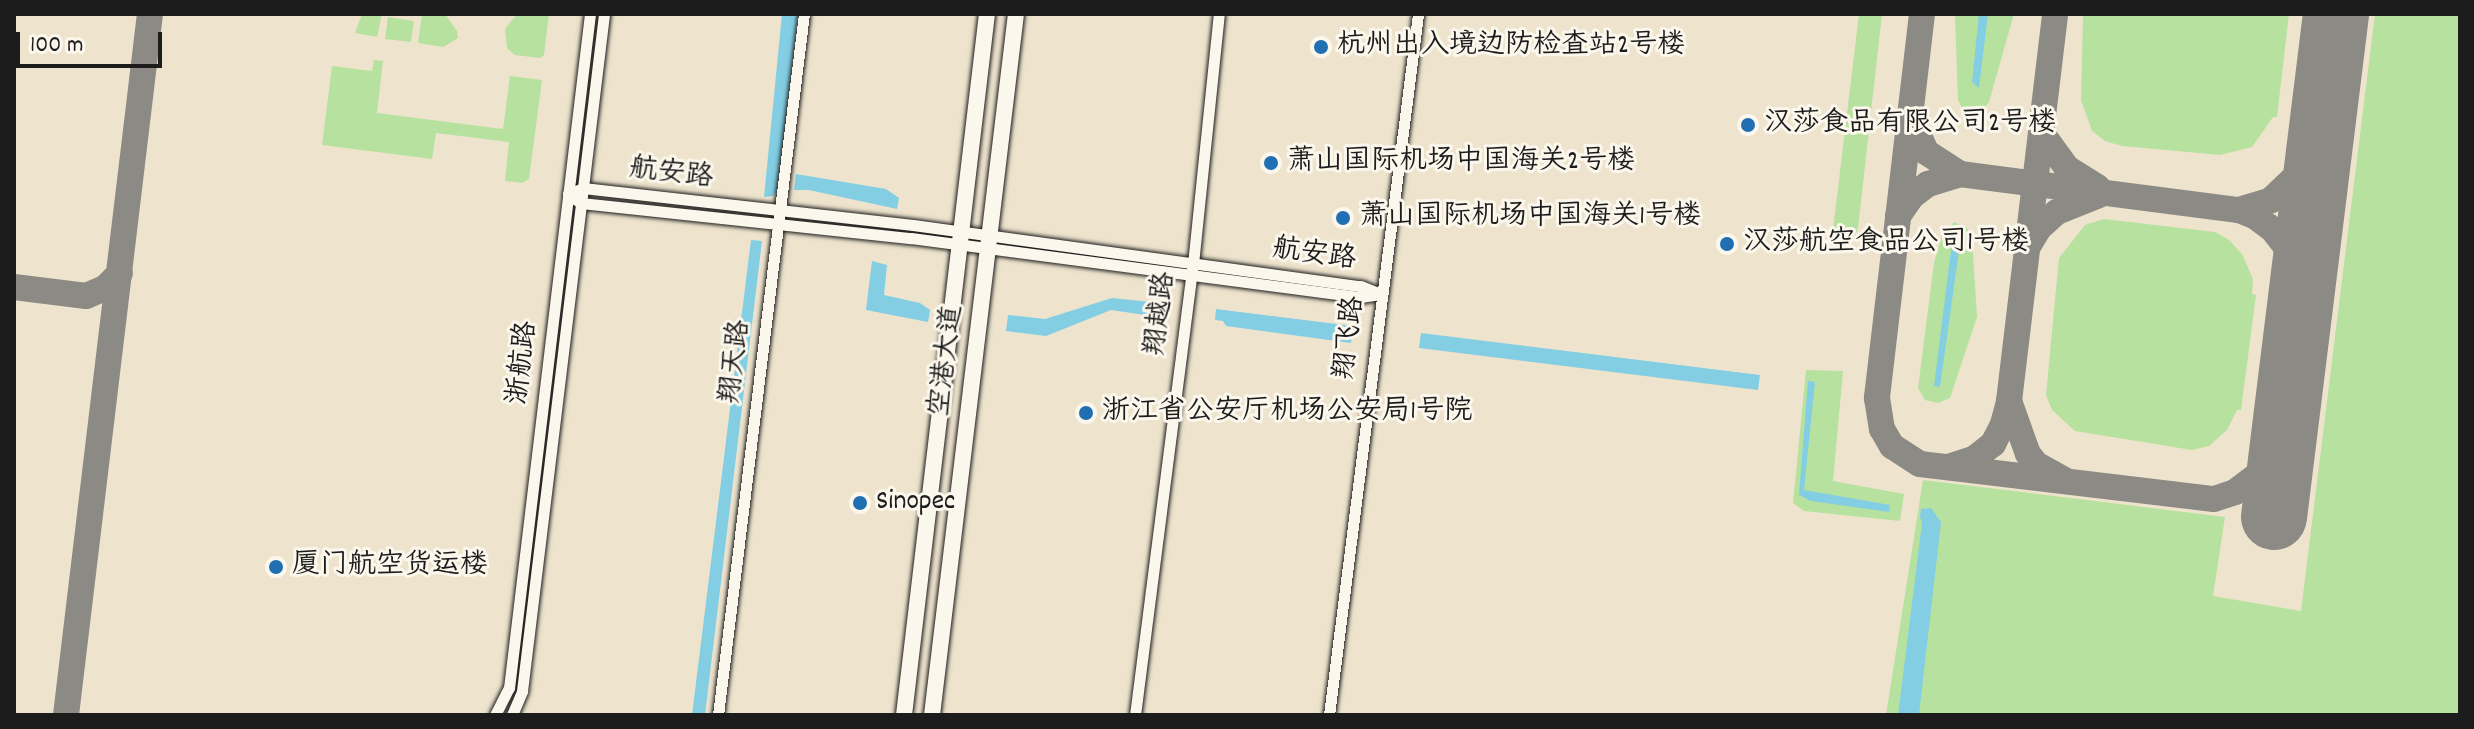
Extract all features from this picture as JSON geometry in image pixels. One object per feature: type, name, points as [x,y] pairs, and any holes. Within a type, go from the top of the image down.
[{"type":"main road","name":"空港大道","points":[[904,715],[987,14]]},
{"type":"main road","name":"空港大道","points":[[932,715],[1016,14]]},
{"type":"street","name":"浙航路","points":[[495,715],[509,688],[590,14]]},
{"type":"street","name":"浙航路","points":[[512,715],[522,691],[604,14]]},
{"type":"street","name":"翔天路","points":[[718,715],[804,14]]},
{"type":"street","name":"翔越路","points":[[1135,715],[1192,270],[1219,14]]},
{"type":"street","name":"翔飞路","points":[[1329,715],[1418,14]]},
{"type":"street","name":"航安路","points":[[568,194],[583,188],[780,210],[988,243],[1192,270],[1361,286],[1381,294]]},
{"type":"street","name":"航安路","points":[[568,194],[581,203],[778,226],[961,239]]},
{"type":"shaded area","points":[[14,14],[2460,14],[2460,715],[14,715]]},
{"type":"green space","points":[[362,14],[382,14],[377,37],[355,33]]},
{"type":"green space","points":[[422,14],[445,14],[457,31],[458,38],[443,47],[418,43]]},
{"type":"green space","points":[[517,14],[549,14],[544,55],[540,58],[515,55],[507,48],[505,29]]},
{"type":"green space","points":[[1859,14],[1882,14],[1858,228],[1853,240],[1832,238]]},
{"type":"green space","points":[[1955,14],[2014,14],[1989,102],[1980,113],[1964,112],[1958,100]]},
{"type":"green space","points":[[2083,14],[2289,14],[2277,117],[2273,117],[2252,147],[2220,155],[2122,146],[2105,141],[2092,131],[2081,100]]},
{"type":"green space","points":[[2375,14],[2460,14],[2460,715],[1886,715],[1923,480],[2225,517],[2213,596],[2301,611]]},
{"type":"green space","points":[[388,17],[414,21],[411,42],[385,39]]},
{"type":"green space","points":[[374,60],[383,61],[377,113],[503,129],[510,76],[542,80],[529,179],[522,183],[505,181],[509,142],[436,133],[432,159],[322,145],[332,66],[372,71]]},
{"type":"green space","points":[[2104,219],[2215,232],[2229,240],[2242,254],[2253,279],[2252,294],[2256,295],[2241,410],[2237,410],[2227,430],[2209,446],[2192,450],[2075,431],[2052,410],[2046,395],[2059,258],[2085,225]]},
{"type":"green space","points":[[1954,222],[1967,228],[1972,240],[1977,317],[1950,398],[1938,403],[1925,400],[1918,388],[1934,263],[1942,235]]},
{"type":"green space","points":[[1806,370],[1843,371],[1833,481],[1904,494],[1900,521],[1804,511],[1793,503]]},
{"type":"water","points":[[782,14],[798,14],[778,190],[773,196],[764,197]]},
{"type":"water","points":[[1979,14],[1988,14],[1979,88],[1972,82]]},
{"type":"water","points":[[796,174],[886,189],[899,198],[897,209],[809,190],[794,190]]},
{"type":"water","points":[[751,240],[762,241],[705,715],[692,715]]},
{"type":"water","points":[[1952,242],[1960,243],[1940,387],[1934,386]]},
{"type":"water","points":[[872,261],[887,265],[884,295],[920,303],[930,310],[928,322],[866,310]]},
{"type":"water","points":[[1112,298],[1161,303],[1159,317],[1111,310],[1046,336],[1006,331],[1008,315],[1045,319]]},
{"type":"water","points":[[1216,309],[1353,326],[1351,343],[1226,326],[1223,321],[1215,320]]},
{"type":"water","points":[[1421,333],[1760,375],[1758,390],[1419,348]]},
{"type":"water","points":[[1808,381],[1815,382],[1804,490],[1890,505],[1889,512],[1811,501],[1799,495]]},
{"type":"water","points":[[1931,508],[1941,522],[1919,715],[1898,715],[1922,523],[1921,509]]},
{"type":"taxiway","points":[[66,715],[150,14]]},
{"type":"taxiway","points":[[1922,14],[1877,398],[1882,429],[1892,446],[1920,464],[2214,499],[2235,492],[2259,474],[2275,453],[2286,426]]},
{"type":"taxiway","points":[[1951,466],[1975,458],[1993,444],[2009,401],[2055,14]]},
{"type":"taxiway","points":[[1912,120],[1926,152],[1960,174],[2239,210],[2271,200],[2318,155]]},
{"type":"taxiway","points":[[2041,132],[2067,168],[2097,187]]},
{"type":"taxiway","points":[[1898,216],[1912,196],[1928,184],[1960,174]]},
{"type":"taxiway","points":[[2027,248],[2039,228],[2057,212],[2099,195]]},
{"type":"taxiway","points":[[2239,210],[2256,217],[2273,230],[2290,252],[2303,281]]},
{"type":"taxiway","points":[[14,287],[86,296],[105,288],[120,273]]},
{"type":"taxiway","points":[[2009,401],[2028,454],[2036,464],[2063,479]]},
{"type":"runway","points":[[2274,517],[2336,14]]},
{"type":"place","name":"杭州出入境边防检查站2号楼","points":[[1321,47]]},
{"type":"place","name":"汉莎食品有限公司2号楼","points":[[1748,125]]},
{"type":"place","name":"萧山国际机场中国海关2号楼","points":[[1271,163]]},
{"type":"place","name":"萧山国际机场中国海关1号楼","points":[[1343,218]]},
{"type":"place","name":"汉莎航空食品公司1号楼","points":[[1727,244]]},
{"type":"place","name":"浙江省公安厅机场公安局1号院","points":[[1086,413]]},
{"type":"place","name":"Sinopec","points":[[860,503]]},
{"type":"place","name":"厦门航空货运楼","points":[[276,567]]}]
